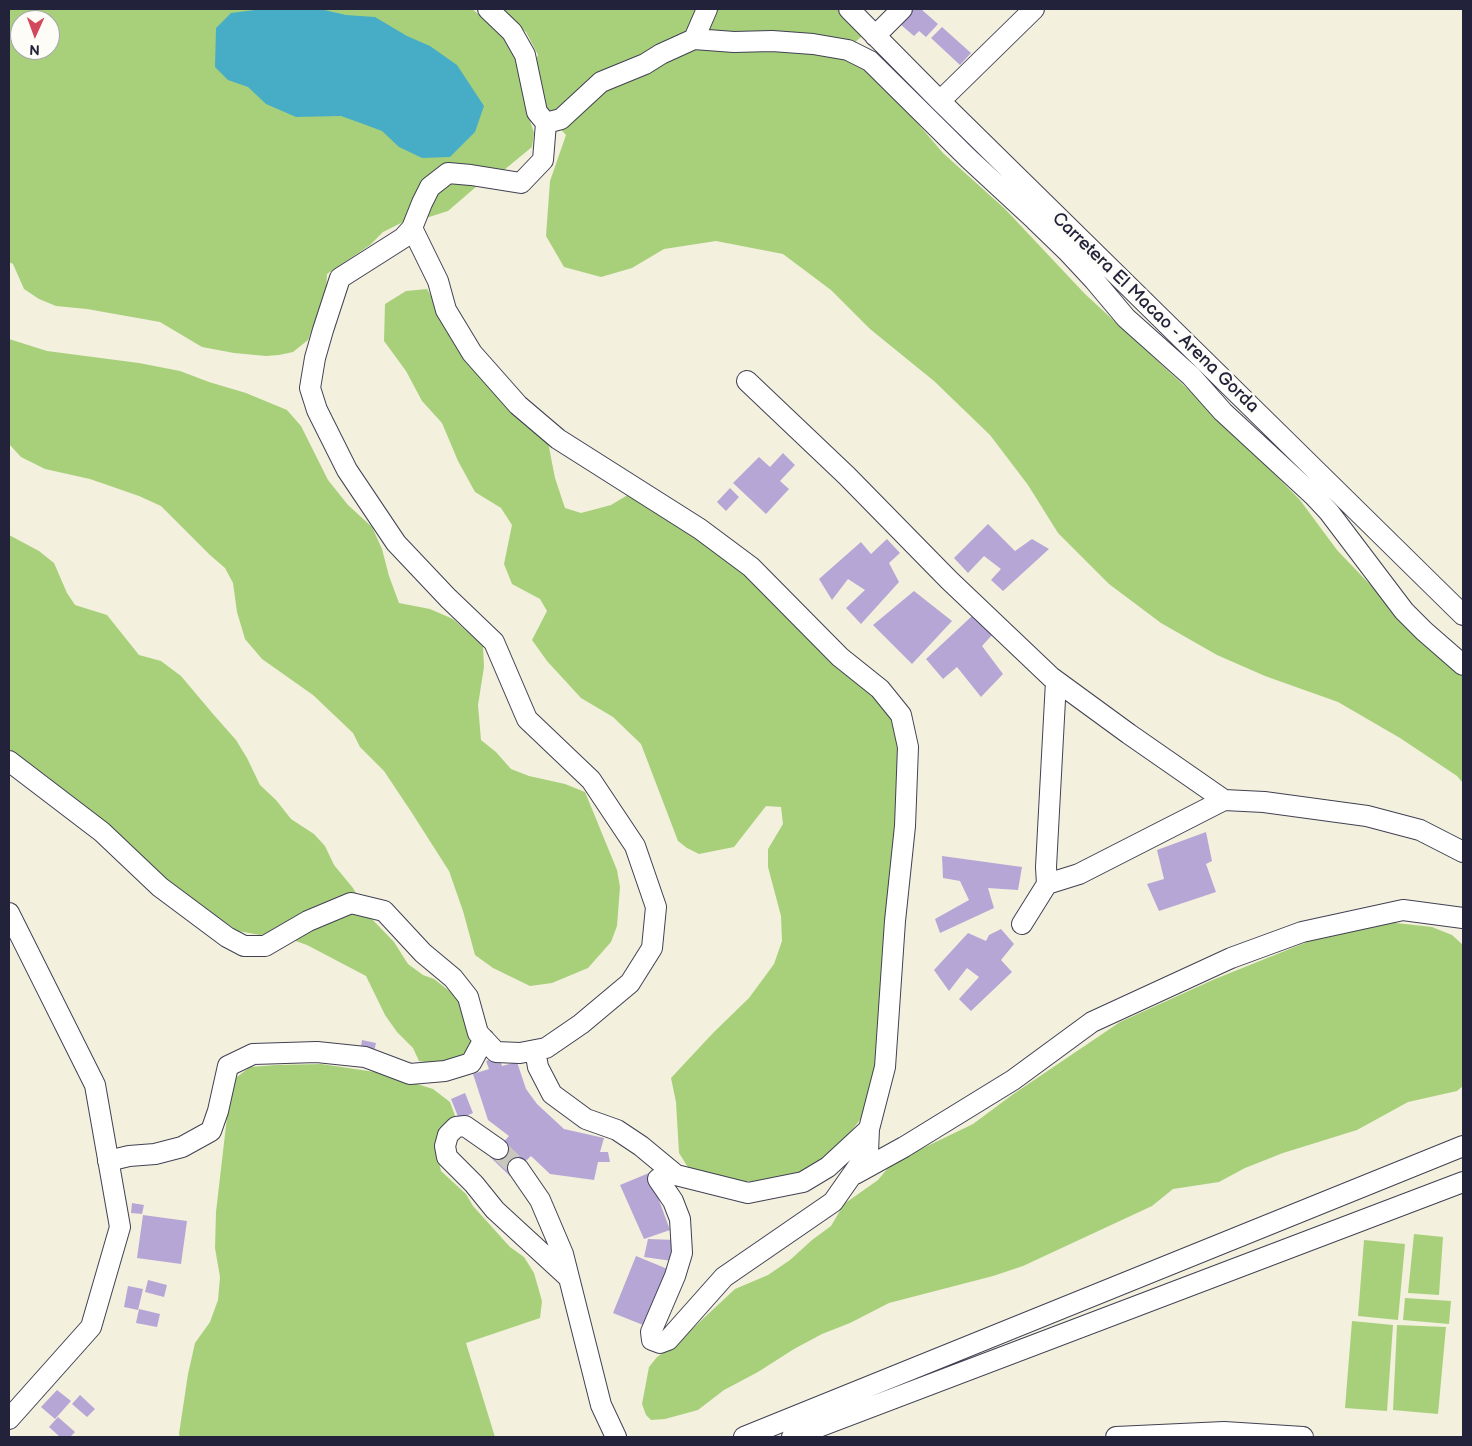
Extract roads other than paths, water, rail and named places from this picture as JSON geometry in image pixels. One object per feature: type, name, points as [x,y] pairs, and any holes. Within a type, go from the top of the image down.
[{"type":"street","points":[[9,761],[102,832],[160,886],[228,937],[244,946],[265,946],[308,921],[351,903],[384,911],[423,953],[453,978],[468,997],[478,1032],[496,1052],[520,1053],[546,1048],[581,1024],[630,983],[652,948],[656,907],[635,846],[591,780],[528,719],[494,642],[448,598],[396,542],[347,470],[317,410],[310,388],[318,349],[340,278],[403,238],[412,228],[430,187],[448,173],[521,183],[543,160],[546,123],[536,112],[524,55],[512,32],[488,9]]},
{"type":"street","points":[[694,39],[705,16],[706,9]]},
{"type":"street","name":"Carretera El Macao - Arena Gorda","points":[[849,9],[940,101],[1463,615]]},
{"type":"street","points":[[876,36],[902,9]]},
{"type":"street","points":[[940,101],[1034,9]]},
{"type":"street","points":[[546,123],[561,119],[601,82],[645,64],[661,54],[694,39],[813,44],[848,50],[870,61],[970,160],[1054,238],[1094,280],[1126,318],[1191,376],[1223,412],[1314,496],[1329,512],[1404,611],[1424,631],[1463,664]]},
{"type":"street","points":[[412,228],[438,281],[446,310],[472,353],[518,405],[558,440],[700,529],[750,567],[840,657],[880,689],[901,715],[908,747],[905,826],[895,921],[886,1067],[869,1129],[868,1152],[833,1202],[724,1277],[668,1340],[660,1343],[652,1340],[651,1332],[676,1276],[682,1253],[680,1220],[673,1201],[658,1179]]},
{"type":"street","points":[[747,381],[847,476],[949,580],[1056,681],[1224,800]]},
{"type":"street","points":[[1022,924],[1047,884],[1046,867],[1056,681]]},
{"type":"street","points":[[1047,884],[1079,874],[1224,800],[1264,802],[1367,816],[1420,830],[1463,852]]},
{"type":"street","points":[[851,1176],[904,1147],[1012,1080],[1092,1022],[1231,958],[1302,932],[1403,910],[1463,918]]},
{"type":"street","points":[[9,913],[95,1086],[120,1227],[91,1327],[9,1419]]},
{"type":"street","points":[[108,1161],[129,1156],[155,1154],[182,1147],[211,1131],[218,1111],[228,1066],[253,1054],[317,1052],[365,1057],[410,1074],[445,1070],[471,1063],[484,1039]]},
{"type":"street","points":[[535,1050],[538,1067],[552,1094],[586,1119],[617,1130],[641,1146],[676,1175],[748,1193],[803,1182],[828,1167],[869,1129]]},
{"type":"street","points":[[498,1149],[465,1126],[456,1127],[448,1135],[445,1146],[447,1157],[474,1184],[495,1210],[569,1278]]},
{"type":"street","points":[[744,1437],[1463,1146]]},
{"type":"street","points":[[518,1168],[540,1200],[563,1254],[601,1405],[616,1437]]},
{"type":"street","points":[[792,1437],[1463,1182]]},
{"type":"street","points":[[1116,1437],[1192,1435],[1224,1432],[1303,1437]]},
{"type":"water","points":[[263,9],[320,9],[346,15],[375,17],[407,36],[430,46],[457,65],[484,106],[475,132],[450,157],[422,158],[399,147],[382,131],[341,116],[296,117],[266,104],[248,87],[228,80],[215,67],[216,28],[231,13]]},
{"type":"tunnel","points":[[498,1149],[518,1168]]}]
